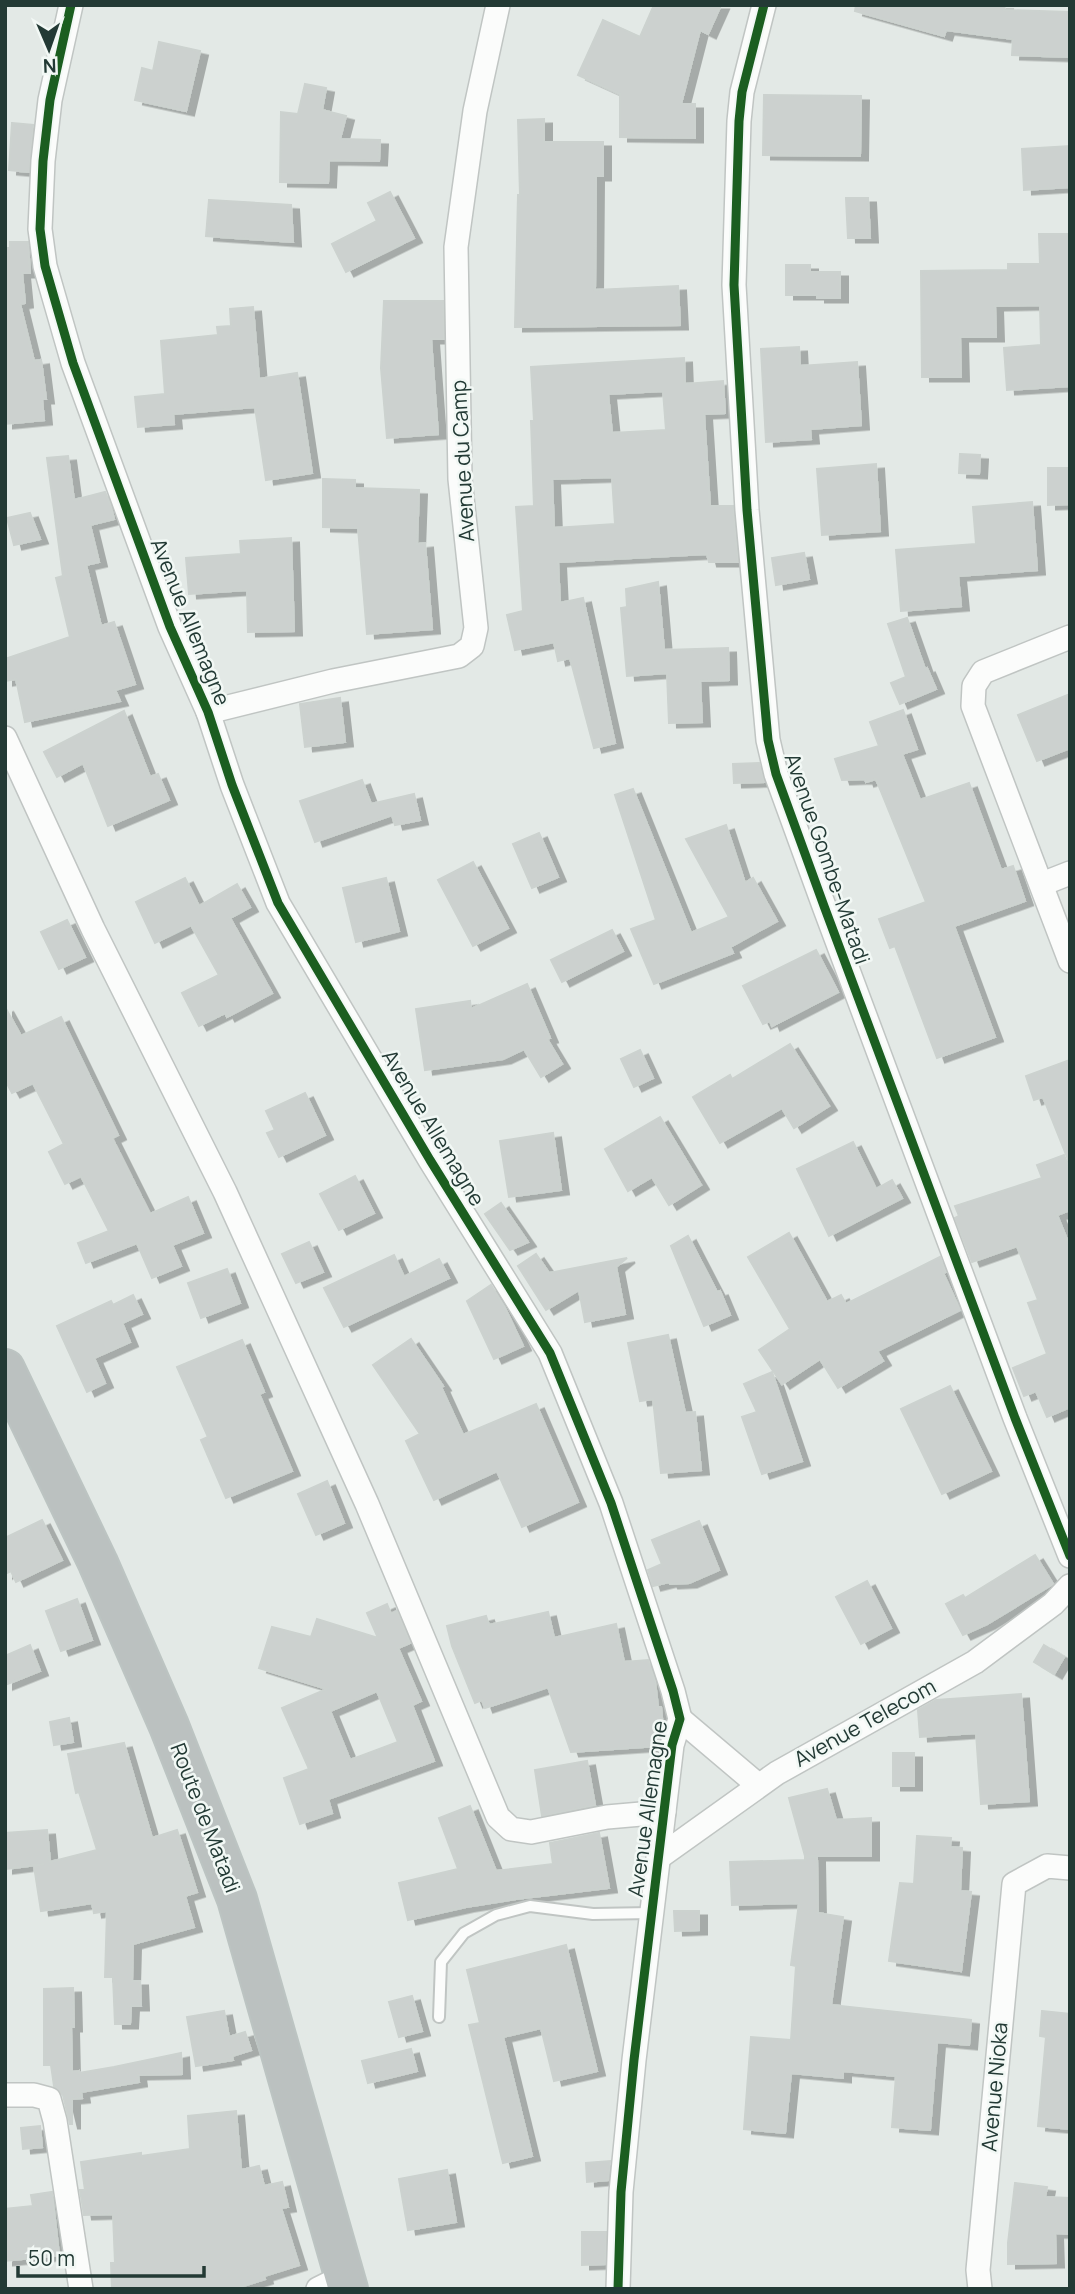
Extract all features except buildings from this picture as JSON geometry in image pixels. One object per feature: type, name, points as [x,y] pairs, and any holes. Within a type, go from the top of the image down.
[{"type":"highway","name":"Route de Matadi","points":[[5,1369],[98,1563],[169,1726],[237,1899],[336,2285]]},
{"type":"street","name":"Avenue Allemagne","points":[[71,5],[50,100],[43,161],[40,229],[45,265],[82,388],[170,627],[208,712],[232,785],[278,903],[430,1160],[550,1353],[611,1503],[680,1719],[672,1745],[651,1913],[621,2192],[618,2289]]},
{"type":"street","name":"Avenue du Camp","points":[[208,712],[334,681],[459,656],[472,646],[476,628],[460,479],[456,247],[475,111],[498,5]]},
{"type":"street","name":"Avenue Gombe-Matadi","points":[[764,5],[742,92],[734,285],[747,510],[768,740],[776,774],[1015,1418],[1070,1556]]},
{"type":"street","points":[[1070,637],[983,672],[974,686],[973,706],[1070,961]]},
{"type":"street","points":[[5,738],[93,929],[225,1192],[367,1504],[498,1817],[511,1829],[531,1832],[607,1817],[664,1812]]},
{"type":"street","points":[[1042,884],[1070,873]]},
{"type":"street","name":"Avenue Telecom","points":[[657,1858],[758,1785],[876,1715],[975,1661],[1053,1604],[1070,1586]]},
{"type":"street","points":[[680,1719],[758,1785]]},
{"type":"street","name":"Avenue Nioka","points":[[980,2289],[978,2270],[1014,1884],[1047,1866],[1070,1868]]},
{"type":"street","points":[[5,2095],[34,2095],[49,2099],[55,2121],[81,2289]]},
{"type":"lane","points":[[439,2017],[441,1962],[464,1933],[496,1915],[530,1906],[593,1914],[651,1913]]},
{"type":"cycle path","points":[[71,5],[50,100],[43,161],[40,229],[45,266],[73,363],[170,627],[208,712],[232,785],[278,903],[430,1160],[550,1353],[611,1503],[680,1719],[672,1745],[634,2060],[621,2192],[618,2289]]},
{"type":"cycle path","points":[[764,5],[742,92],[734,285],[747,510],[768,740],[776,774],[824,906],[1015,1418],[1070,1556]]}]
